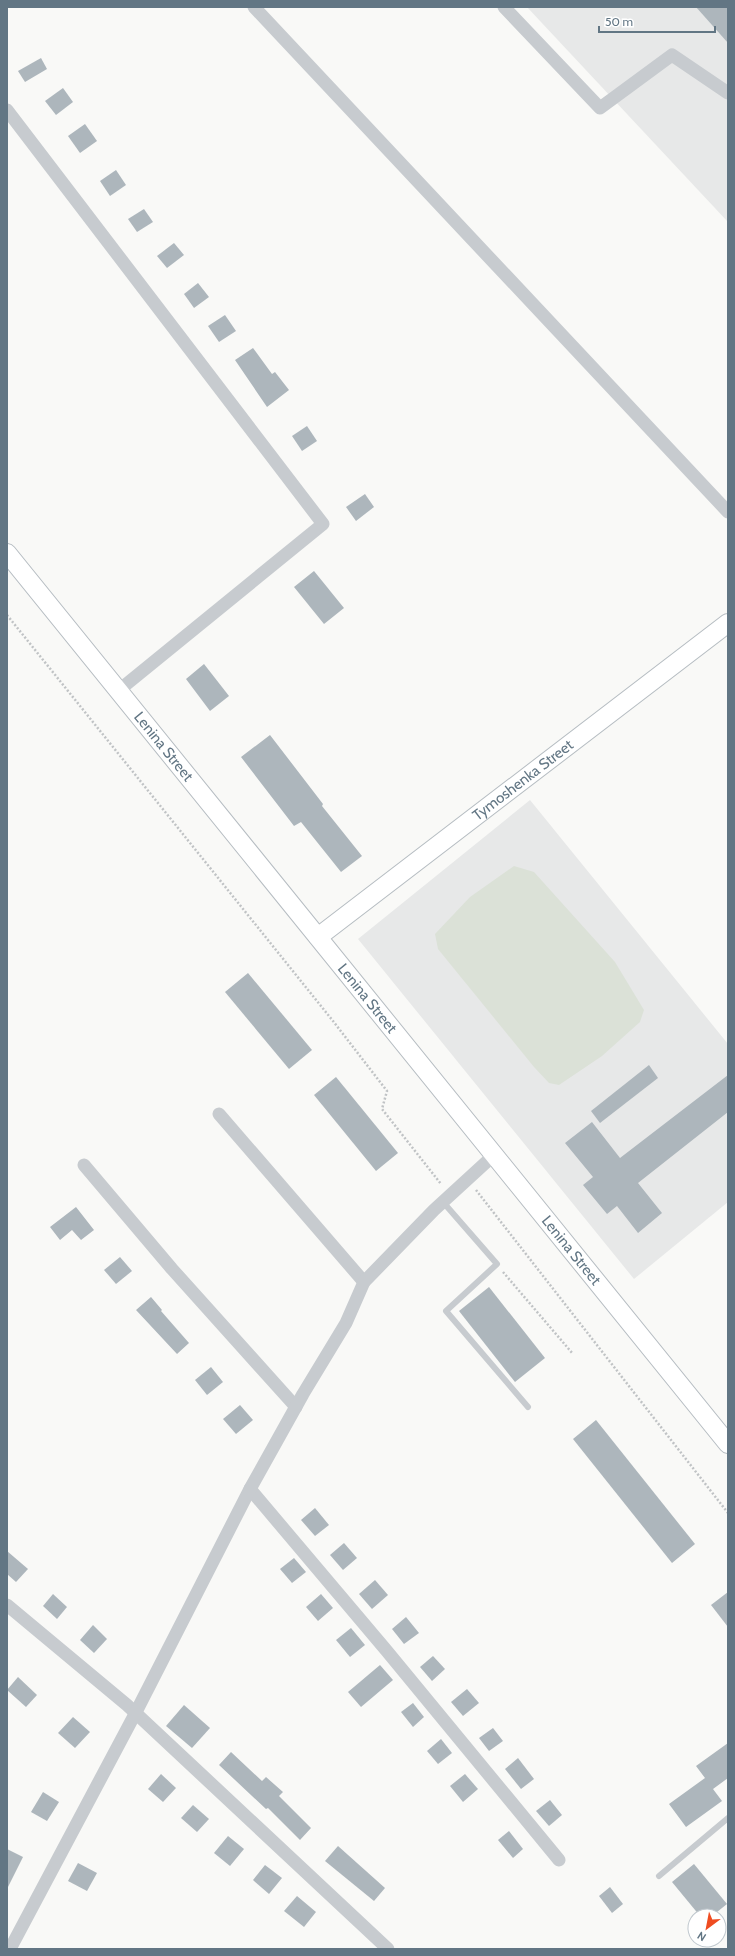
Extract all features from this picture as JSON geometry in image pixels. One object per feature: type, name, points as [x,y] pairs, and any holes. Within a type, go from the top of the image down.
[{"type":"street","points":[[254,7],[728,512]]},
{"type":"street","points":[[504,7],[600,108],[672,55],[728,93]]},
{"type":"street","points":[[7,110],[323,524],[118,691]]},
{"type":"street","name":"Lenina Street","points":[[7,552],[728,1444]]},
{"type":"street","name":"Tymoshenka Street","points":[[318,937],[728,623]]},
{"type":"street","points":[[219,1114],[364,1282]]},
{"type":"street","points":[[10,1949],[135,1714],[250,1489],[296,1407],[346,1323],[364,1282],[447,1198],[494,1155]]},
{"type":"street","points":[[84,1165],[172,1268],[296,1407]]},
{"type":"street","points":[[250,1489],[559,1860]]},
{"type":"street","points":[[7,1605],[127,1705],[388,1949]]},
{"type":"lane","points":[[447,1198],[497,1264],[446,1311],[528,1407]]},
{"type":"lane","points":[[659,1876],[728,1818]]},
{"type":"path","points":[[7,616],[323,1009],[387,1091],[382,1109],[447,1198]]},
{"type":"path","points":[[467,1179],[728,1513]]},
{"type":"path","points":[[497,1264],[573,1354]]},
{"type":"shaded area","points":[[527,7],[728,7],[728,222]]},
{"type":"shaded area","points":[[530,800],[728,1044],[728,1202],[634,1279],[358,939]]},
{"type":"shaded area","points":[[514,866],[534,872],[615,962],[644,1010],[640,1022],[602,1056],[559,1085],[549,1083],[534,1067],[438,949],[435,934],[470,897]]},
{"type":"building","points":[[696,7],[728,7],[728,43]]},
{"type":"building","points":[[41,58],[47,69],[25,82],[18,71]]},
{"type":"building","points":[[63,88],[73,102],[56,115],[45,101]]},
{"type":"building","points":[[85,124],[97,141],[80,153],[68,136]]},
{"type":"building","points":[[116,170],[126,185],[110,196],[100,181]]},
{"type":"building","points":[[144,209],[153,222],[137,232],[128,219]]},
{"type":"building","points":[[174,243],[184,255],[167,268],[157,256]]},
{"type":"building","points":[[198,283],[209,297],[194,308],[184,294]]},
{"type":"building","points":[[225,315],[236,331],[219,342],[208,326]]},
{"type":"building","points":[[253,348],[272,374],[275,372],[289,390],[267,407],[235,360]]},
{"type":"building","points":[[307,426],[317,441],[302,451],[292,436]]},
{"type":"building","points":[[365,494],[374,507],[356,521],[346,507]]},
{"type":"building","points":[[314,571],[344,608],[324,624],[294,587]]},
{"type":"building","points":[[204,664],[229,696],[210,711],[186,679]]},
{"type":"building","points":[[270,735],[323,804],[322,806],[362,856],[341,872],[301,822],[294,826],[241,757]]},
{"type":"building","points":[[248,973],[312,1050],[289,1069],[225,992]]},
{"type":"building","points":[[649,1065],[658,1078],[600,1123],[591,1111]]},
{"type":"building","points":[[728,1075],[728,1112],[638,1183],[662,1213],[638,1233],[617,1206],[607,1214],[583,1185],[593,1177],[565,1143],[592,1122],[620,1158]]},
{"type":"building","points":[[336,1077],[398,1153],[376,1171],[314,1095]]},
{"type":"building","points":[[76,1207],[94,1230],[81,1240],[72,1230],[60,1240],[50,1227]]},
{"type":"building","points":[[120,1257],[132,1271],[116,1284],[104,1270]]},
{"type":"building","points":[[489,1287],[545,1358],[515,1382],[459,1311]]},
{"type":"building","points":[[151,1297],[162,1310],[161,1311],[189,1343],[177,1354],[136,1310]]},
{"type":"building","points":[[211,1367],[223,1382],[207,1395],[195,1380]]},
{"type":"building","points":[[240,1405],[253,1420],[236,1434],[223,1419]]},
{"type":"building","points":[[596,1420],[695,1544],[672,1563],[573,1439]]},
{"type":"building","points":[[315,1508],[329,1525],[315,1536],[301,1520]]},
{"type":"building","points":[[344,1543],[357,1558],[343,1570],[330,1555]]},
{"type":"building","points":[[7,1551],[28,1569],[16,1582],[7,1574]]},
{"type":"building","points":[[294,1558],[306,1572],[292,1583],[280,1569]]},
{"type":"building","points":[[375,1580],[388,1595],[372,1609],[359,1594]]},
{"type":"building","points":[[728,1592],[728,1627],[711,1605]]},
{"type":"building","points":[[53,1594],[67,1607],[57,1619],[43,1606]]},
{"type":"building","points":[[321,1594],[333,1608],[318,1621],[306,1607]]},
{"type":"building","points":[[406,1617],[419,1633],[404,1644],[392,1629]]},
{"type":"building","points":[[93,1625],[107,1639],[94,1653],[80,1640]]},
{"type":"building","points":[[351,1628],[365,1645],[350,1657],[336,1640]]},
{"type":"building","points":[[433,1656],[445,1669],[432,1681],[420,1667]]},
{"type":"building","points":[[380,1665],[393,1680],[361,1707],[348,1692]]},
{"type":"building","points":[[18,1677],[37,1695],[26,1707],[7,1690]]},
{"type":"building","points":[[467,1689],[479,1703],[463,1716],[451,1702]]},
{"type":"building","points":[[413,1703],[424,1717],[413,1727],[401,1712]]},
{"type":"building","points":[[184,1705],[210,1728],[192,1748],[166,1726]]},
{"type":"building","points":[[73,1717],[90,1732],[75,1748],[58,1733]]},
{"type":"building","points":[[493,1728],[503,1741],[489,1751],[479,1738]]},
{"type":"building","points":[[441,1739],[452,1753],[438,1764],[427,1751]]},
{"type":"building","points":[[728,1743],[728,1778],[713,1789],[722,1801],[686,1827],[669,1804],[705,1778],[696,1766]]},
{"type":"building","points":[[231,1752],[262,1781],[266,1777],[283,1792],[279,1796],[311,1828],[300,1840],[268,1808],[266,1809],[219,1765]]},
{"type":"building","points":[[518,1758],[534,1779],[521,1789],[505,1769]]},
{"type":"building","points":[[161,1774],[176,1788],[163,1802],[148,1789]]},
{"type":"building","points":[[465,1774],[478,1789],[463,1802],[450,1786]]},
{"type":"building","points":[[43,1792],[59,1802],[47,1821],[31,1812]]},
{"type":"building","points":[[550,1800],[562,1815],[549,1826],[536,1811]]},
{"type":"building","points":[[193,1805],[209,1819],[197,1832],[181,1818]]},
{"type":"building","points":[[509,1831],[523,1849],[513,1858],[498,1840]]},
{"type":"building","points":[[228,1836],[244,1849],[230,1866],[214,1853]]},
{"type":"building","points":[[338,1846],[385,1888],[374,1901],[325,1861]]},
{"type":"building","points":[[7,1849],[23,1857],[7,1889]]},
{"type":"building","points":[[78,1863],[97,1873],[87,1891],[68,1881]]},
{"type":"building","points":[[694,1864],[727,1904],[722,1908],[693,1908],[672,1882]]},
{"type":"building","points":[[265,1865],[282,1878],[269,1894],[253,1880]]},
{"type":"building","points":[[610,1887],[623,1904],[612,1913],[599,1896]]},
{"type":"building","points":[[297,1896],[316,1912],[304,1927],[284,1911]]}]
